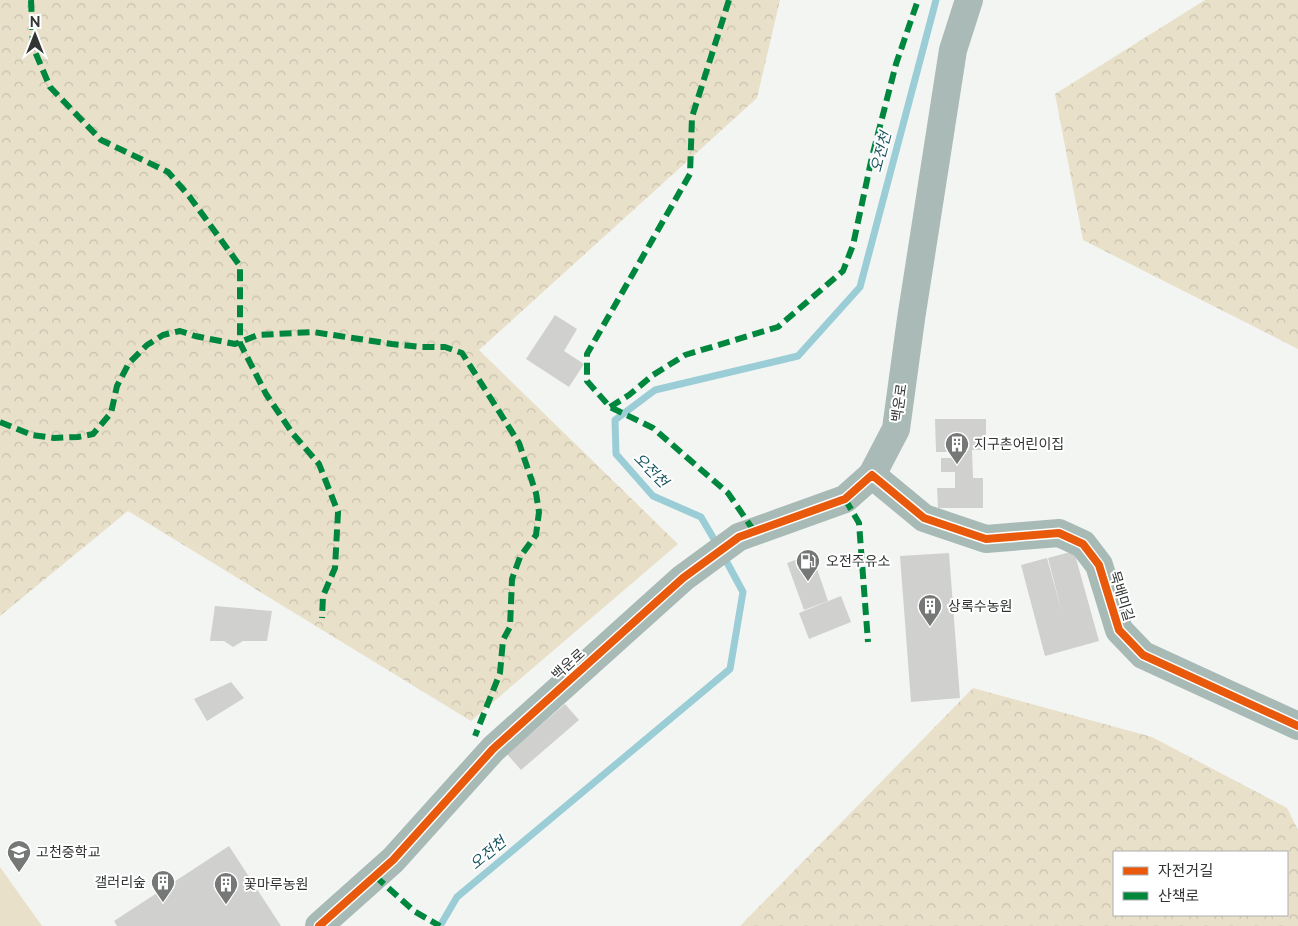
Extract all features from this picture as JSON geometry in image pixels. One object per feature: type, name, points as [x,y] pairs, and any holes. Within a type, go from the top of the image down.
[{"type":"main road","name":"백운로","points":[[872,475],[896,429],[911,319],[953,50],[970,0]]},
{"type":"street","name":"백운로","points":[[319,926],[392,860],[494,749],[683,578],[739,537],[845,499],[872,475]]},
{"type":"street","name":"묵배미길","points":[[872,475],[924,518],[986,539],[1059,533],[1083,544],[1099,565],[1119,630],[1143,655],[1298,726]]},
{"type":"green space","points":[[0,0],[780,0],[757,98],[479,350],[678,544],[471,721],[128,511],[0,616]]},
{"type":"green space","points":[[1205,0],[1298,0],[1298,349],[1083,240],[1055,94]]},
{"type":"green space","points":[[973,688],[1152,737],[1287,808],[1298,830],[1298,926],[740,926]]},
{"type":"green space","points":[[0,867],[42,926],[0,926]]},
{"type":"building","points":[[555,315],[577,329],[564,351],[584,364],[569,387],[526,359]]},
{"type":"building","name":"지구촌어린이집","points":[[935,419],[986,419],[986,450],[972,450],[973,478],[983,478],[983,508],[938,508],[937,488],[955,488],[955,472],[941,472],[941,458],[951,458],[951,452],[936,452]]},
{"type":"building","points":[[1074,551],[1099,641],[1045,656],[1021,565],[1047,558],[1062,613],[1048,558]]},
{"type":"building","name":"상록수농원","points":[[949,553],[960,698],[911,702],[900,556]]},
{"type":"building","name":"오전주유소","points":[[812,554],[828,601],[804,610],[787,563]]},
{"type":"building","points":[[841,596],[851,622],[809,639],[799,613]]},
{"type":"building","points":[[215,606],[272,611],[267,641],[243,641],[233,647],[224,641],[210,641]]},
{"type":"building","points":[[231,682],[244,698],[207,721],[194,699]]},
{"type":"building","points":[[565,704],[579,720],[521,770],[507,754]]},
{"type":"building","name":"꽃마루농원","points":[[229,846],[281,926],[117,926],[114,921]]},
{"type":"waterway","name":"오전천","points":[[718,546],[701,517],[653,496],[616,454],[615,420],[655,390],[798,356],[860,287],[936,0]]},
{"type":"waterway","name":"오전천","points":[[440,926],[457,897],[730,669],[743,592],[723,555]]},
{"type":"marked path","points":[[31,0],[33,47],[50,87],[101,140],[168,172],[189,196],[240,266],[240,343],[266,394],[293,434],[319,464],[338,512],[335,568],[323,596],[322,618]]},
{"type":"marked path","points":[[729,0],[692,117],[690,174],[587,354],[587,381],[610,407],[653,428],[728,493],[754,531]]},
{"type":"marked path","points":[[610,407],[629,395],[653,375],[685,355],[778,327],[843,271],[853,245],[872,157],[896,64],[918,0]]},
{"type":"marked path","points":[[0,422],[32,435],[54,438],[93,434],[111,413],[117,386],[129,363],[147,345],[163,335],[180,331],[235,344],[258,335],[313,332],[392,344],[445,347],[462,353],[519,443],[536,493],[539,512],[536,535],[520,557],[512,579],[510,627],[503,640],[500,673],[475,736]]},
{"type":"marked path","points":[[845,499],[859,523],[868,642]]},
{"type":"marked path","points":[[375,876],[414,911],[440,926]]},
{"type":"cycle path","points":[[319,926],[393,860],[493,749],[683,578],[739,537],[845,499],[872,475],[924,518],[986,539],[1059,533],[1083,544],[1099,565],[1119,630],[1143,655],[1298,726]]},
{"type":"place","name":"지구촌어린이집","points":[[957,465]]},
{"type":"place","name":"오전주유소","points":[[808,582]]},
{"type":"place","name":"상록수농원","points":[[930,627]]},
{"type":"place","name":"고천중학교","points":[[19,873]]},
{"type":"place","name":"갤러리숲","points":[[163,903]]},
{"type":"place","name":"꽃마루농원","points":[[226,905]]}]
